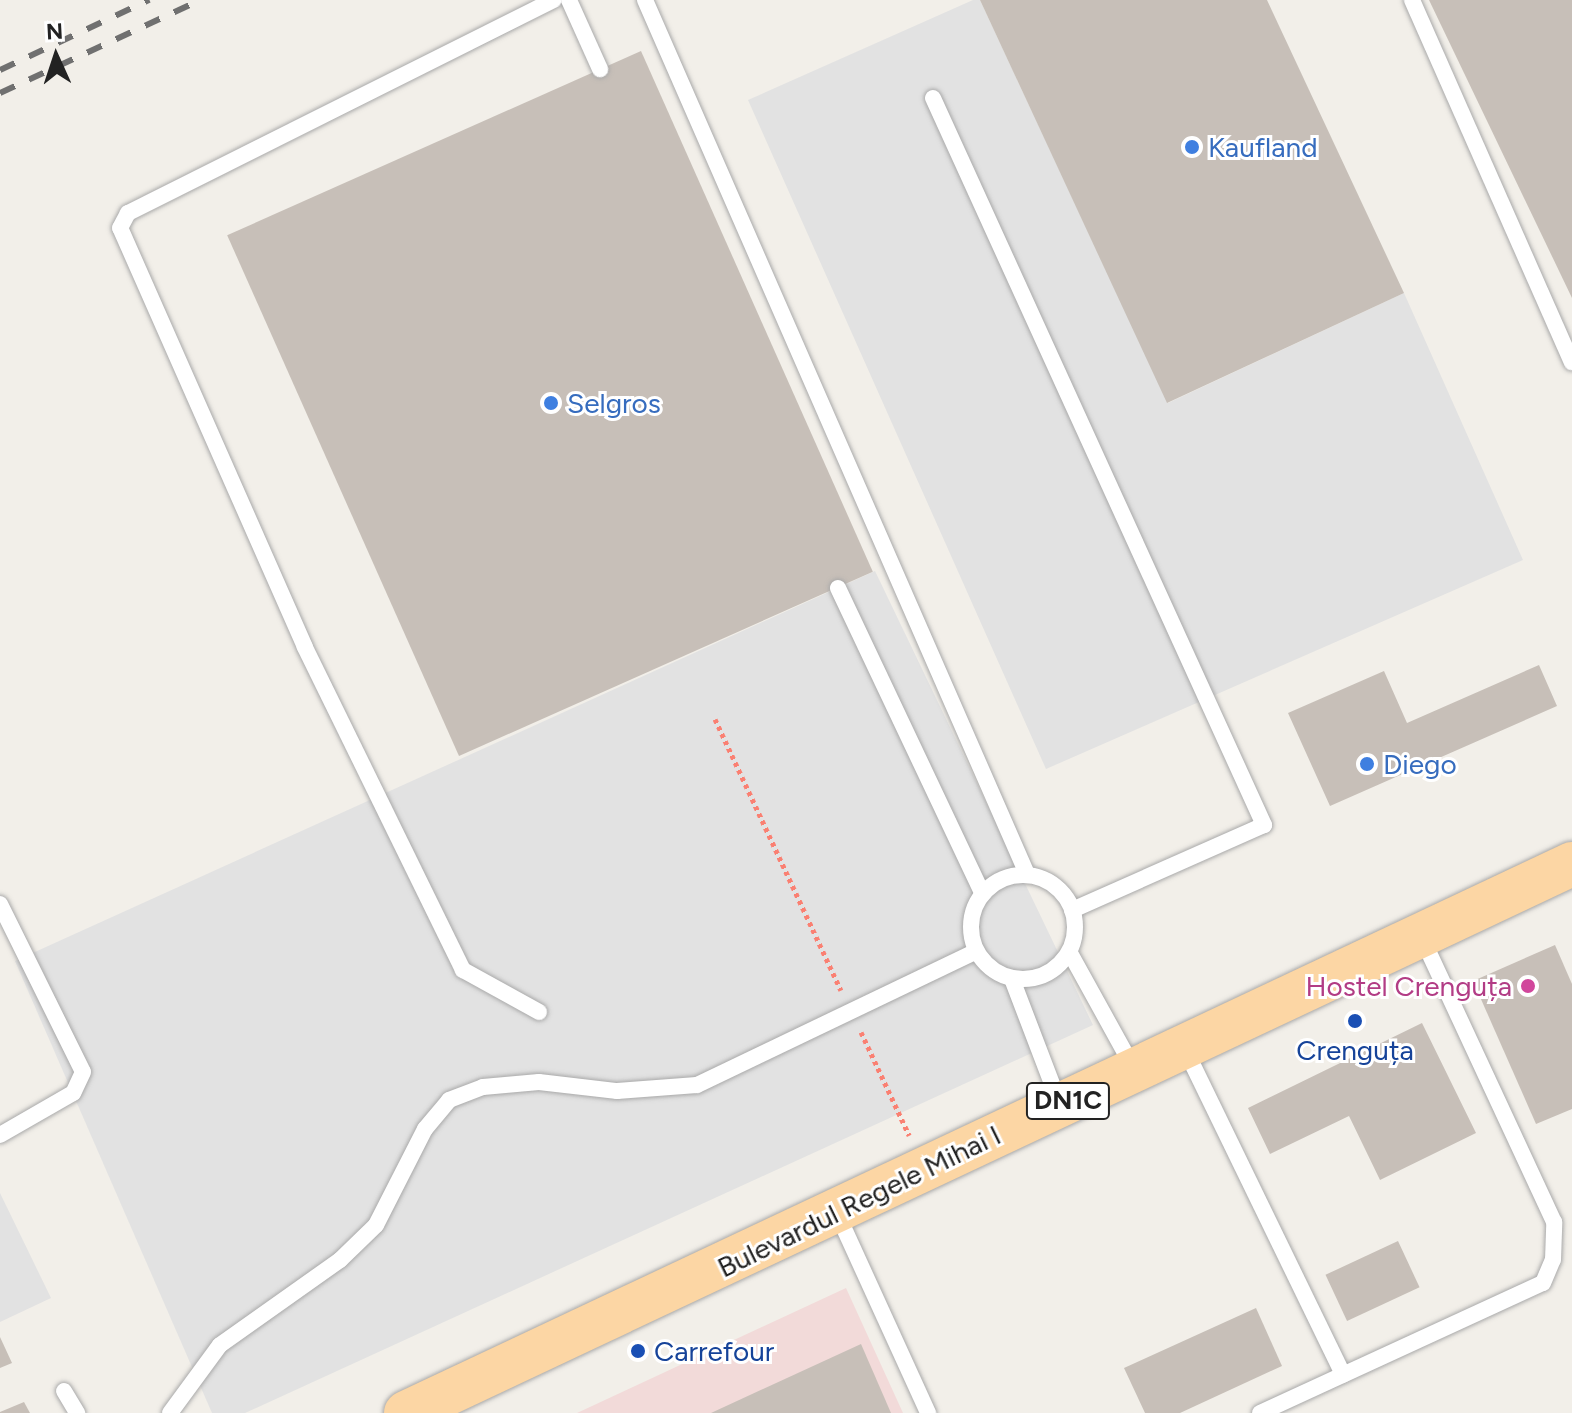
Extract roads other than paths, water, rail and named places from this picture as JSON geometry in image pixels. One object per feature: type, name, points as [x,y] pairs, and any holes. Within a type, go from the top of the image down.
[{"type":"main road","name":"Bulevardul Regele Mihai I","points":[[406,1413],[1572,864]]},
{"type":"lane","points":[[539,1012],[463,970],[305,647],[120,228],[128,213],[554,0]]},
{"type":"lane","points":[[569,0],[600,69]]},
{"type":"lane","points":[[645,0],[1027,874]]},
{"type":"lane","points":[[1412,0],[1572,362]]},
{"type":"lane","points":[[933,98],[1264,825],[1072,910]]},
{"type":"lane","points":[[838,588],[982,893]]},
{"type":"lane","points":[[1060,1105],[1012,979],[975,952],[969,921],[982,893],[1002,878],[1027,874],[1052,882],[1072,910],[1070,953],[1134,1070]]},
{"type":"lane","points":[[0,904],[4,922],[83,1072],[73,1093],[0,1135]]},
{"type":"lane","points":[[1260,1413],[1543,1283],[1553,1260],[1554,1222],[1421,935]]},
{"type":"lane","points":[[170,1413],[220,1345],[340,1260],[376,1225],[425,1129],[449,1100],[483,1087],[539,1082],[617,1091],[697,1085],[852,1014],[975,952]]},
{"type":"lane","points":[[1012,979],[1035,979],[1070,953]]},
{"type":"lane","points":[[1184,1047],[1343,1375]]},
{"type":"lane","points":[[836,1212],[928,1413]]},
{"type":"lane","points":[[66,1413],[64,1391],[77,1413]]},
{"type":"railway","points":[[0,70],[149,0]]},
{"type":"railway","points":[[0,93],[200,0]]},
{"type":"place","name":"Kaufland","points":[[1192,147]]},
{"type":"place","name":"Selgros","points":[[551,403]]},
{"type":"place","name":"Diego","points":[[1367,764]]},
{"type":"place","name":"Hostel Crenguța","points":[[1528,986]]},
{"type":"place","name":"Crenguța","points":[[1355,1021]]},
{"type":"place","name":"Carrefour","points":[[638,1351]]}]
